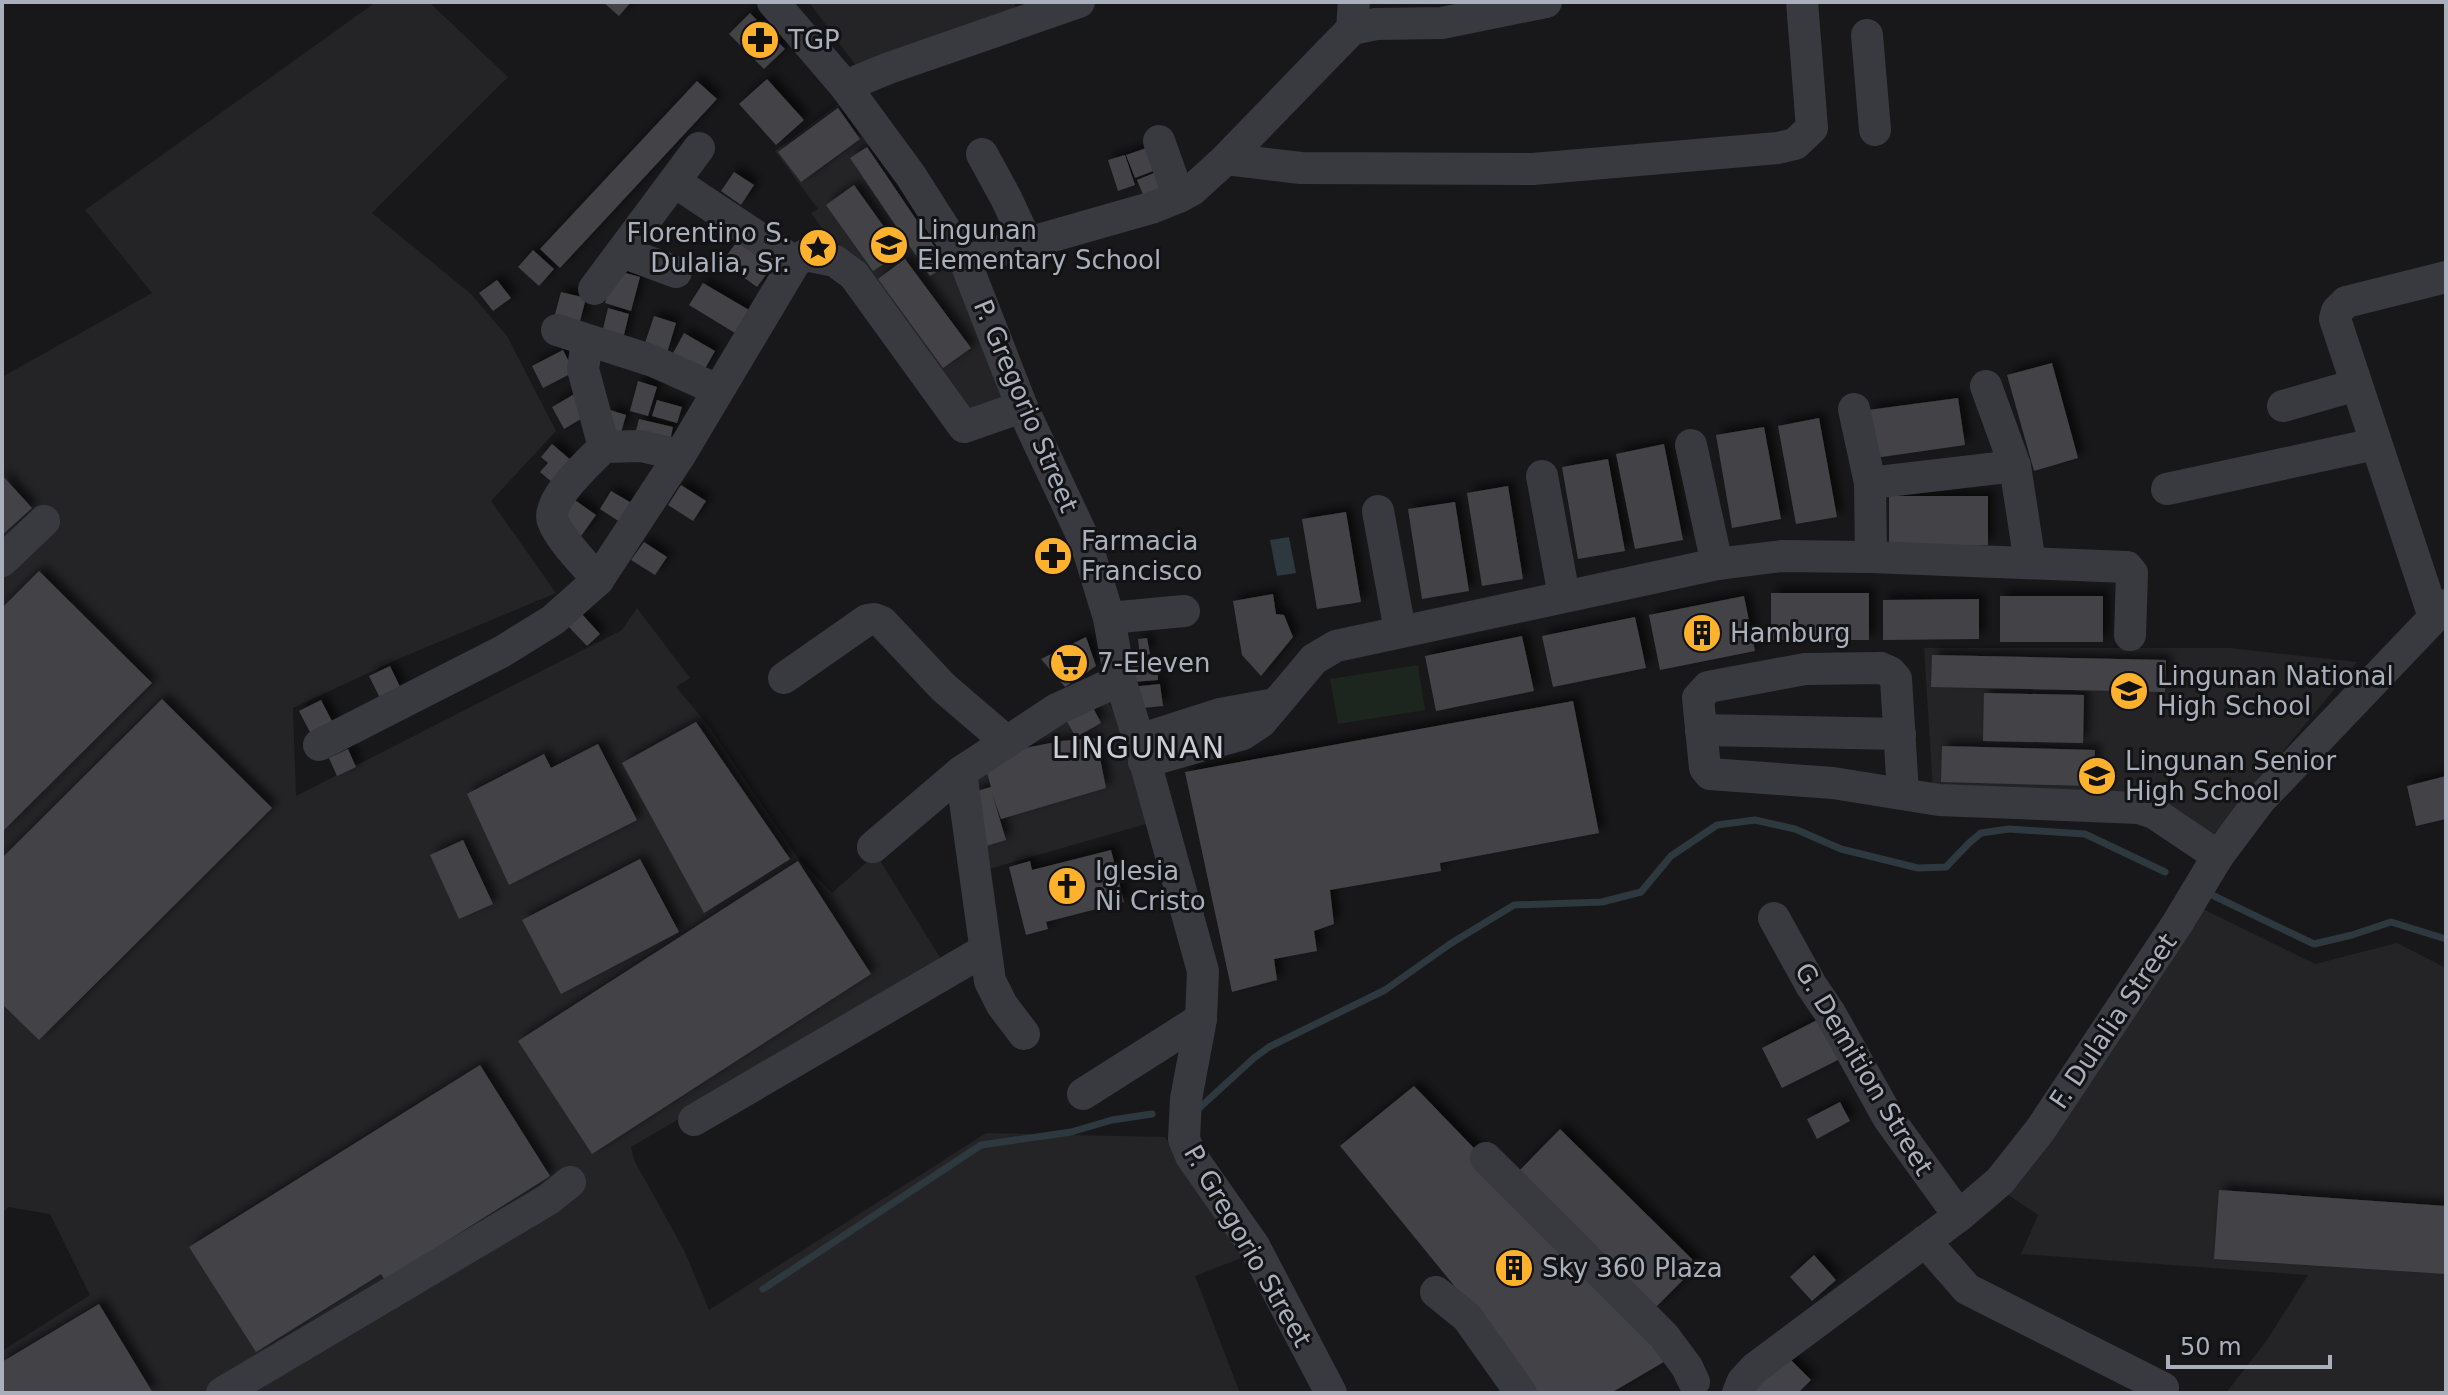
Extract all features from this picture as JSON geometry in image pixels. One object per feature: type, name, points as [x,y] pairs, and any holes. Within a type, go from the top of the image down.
[{"type":"street","name":"P. Gregorio Street","points":[[773,2],[845,86],[911,176],[965,261],[1022,407],[1087,546],[1109,618],[1120,680],[1203,971],[1201,1019],[1186,1099],[1184,1139],[1191,1156],[1254,1246],[1331,1393]]},
{"type":"street","points":[[845,86],[1079,2]]},
{"type":"street","points":[[965,261],[1154,207],[1192,190],[1226,159],[1353,15],[1376,24],[1442,23],[1546,2]]},
{"type":"street","points":[[1226,159],[1301,168],[1533,169],[1795,144],[1812,128],[1802,2]]},
{"type":"street","points":[[1867,35],[1875,130]]},
{"type":"street","points":[[1159,141],[1179,197]]},
{"type":"street","points":[[594,289],[699,148]]},
{"type":"street","points":[[982,154],[1027,243]]},
{"type":"street","points":[[675,182],[795,262]]},
{"type":"street","points":[[622,252],[676,272]]},
{"type":"street","points":[[319,745],[503,651],[553,620],[598,580],[680,455],[795,262],[805,255],[835,261],[854,275],[964,427],[1022,407]]},
{"type":"street","points":[[2440,611],[2375,444],[2335,319],[2337,311],[2346,302],[2446,277]]},
{"type":"street","points":[[604,447],[572,335],[653,361],[718,390]]},
{"type":"street","points":[[2283,406],[2356,385]]},
{"type":"street","points":[[1986,386],[2015,466],[2030,563]]},
{"type":"street","points":[[1854,409],[1870,483],[1871,557]]},
{"type":"street","points":[[2167,489],[2375,444]]},
{"type":"street","points":[[1691,445],[1717,564]]},
{"type":"street","points":[[598,580],[552,520],[552,511],[569,482],[604,447],[641,446],[680,455]]},
{"type":"street","points":[[1870,483],[2015,466]]},
{"type":"street","points":[[1542,476],[1564,596]]},
{"type":"street","points":[[1378,511],[1400,631]]},
{"type":"street","points":[[2,561],[44,521]]},
{"type":"street","points":[[1142,751],[1187,736],[1220,714],[1275,704],[1314,659],[1336,646],[1717,564],[1782,556],[2127,567],[2132,573],[2130,635]]},
{"type":"street","points":[[1109,618],[1184,611]]},
{"type":"street","name":"F. Dulalia Street","points":[[1738,1393],[1743,1381],[1755,1368],[1959,1216],[2000,1181],[2041,1129],[2177,924],[2218,856],[2260,800],[2440,611]]},
{"type":"street","points":[[784,678],[867,620],[874,619],[882,622],[943,687],[1007,742]]},
{"type":"street","points":[[1903,793],[1896,679],[1890,672],[1881,668],[1805,669],[1708,687],[1698,698],[1705,768],[1710,774],[1833,783],[1939,800],[2139,808],[2154,813],[2218,856]]},
{"type":"street","points":[[873,847],[961,772],[1057,709],[1120,680]]},
{"type":"street","points":[[1701,730],[1900,734]]},
{"type":"street","points":[[961,772],[990,981],[1002,1005],[1024,1034]]},
{"type":"street","name":"G. Demition Street","points":[[1774,918],[1889,1119],[1959,1216]]},
{"type":"street","points":[[694,1120],[985,950]]},
{"type":"street","points":[[1083,1094],[1201,1019]]},
{"type":"street","points":[[1486,1158],[1664,1336],[1694,1382]]},
{"type":"street","points":[[222,1393],[549,1199],[570,1182]]},
{"type":"street","points":[[1925,1241],[1967,1289],[2163,1388]]},
{"type":"street","points":[[1436,1292],[1467,1317],[1521,1393]]},
{"type":"shaded area","points":[[376,2],[429,2],[508,77],[372,213],[471,294],[507,336],[556,431],[491,501],[556,593],[403,657],[293,708],[296,796],[622,630],[637,608],[690,678],[676,687],[708,725],[798,858],[832,893],[876,854],[944,964],[631,1147],[634,1160],[684,1250],[709,1310],[986,1133],[1165,1137],[1244,1257],[1195,1276],[1240,1393],[2,1393],[2,1351],[90,1295],[50,1214],[8,1207],[2,1213],[2,377],[152,293],[85,210]]},
{"type":"shaded area","points":[[809,2],[1014,2],[1017,12],[857,67]]},
{"type":"shaded area","name":"Lingunan Elementary School","points":[[845,99],[952,261],[1003,403],[966,413],[865,276],[811,213],[818,209],[775,151]]},
{"type":"shaded area","points":[[1289,537],[1296,573],[1277,576],[1270,540]]},
{"type":"shaded area","points":[[1924,648],[2229,648],[2357,662],[2214,834],[2140,786],[2116,794],[1933,791]]},
{"type":"shaded area","points":[[1418,665],[1425,710],[1338,724],[1330,679]]},
{"type":"shaded area","points":[[1105,692],[1132,760],[1146,824],[982,871],[966,776]]},
{"type":"shaded area","points":[[2201,908],[2315,964],[2397,943],[2446,968],[2446,1393],[2226,1393],[2267,1340],[2308,1275],[2021,1254],[2038,1215],[2007,1194]]},
{"type":"building","points":[[603,2],[631,2],[619,16]]},
{"type":"building","points":[[750,13],[785,49],[764,69],[729,34]]},
{"type":"building","points":[[767,79],[804,120],[776,145],[739,104]]},
{"type":"building","points":[[697,81],[717,99],[560,268],[540,249]]},
{"type":"building","points":[[838,108],[860,139],[801,182],[778,152]]},
{"type":"building","points":[[1155,145],[1164,167],[1135,178],[1126,155]]},
{"type":"building","points":[[867,147],[947,265],[930,276],[850,158]]},
{"type":"building","points":[[1125,155],[1135,185],[1118,191],[1108,160]]},
{"type":"building","points":[[1161,170],[1170,192],[1146,202],[1137,180]]},
{"type":"building","points":[[734,172],[754,185],[741,205],[721,191]]},
{"type":"building","points":[[854,185],[902,252],[873,271],[826,205]]},
{"type":"building","points":[[738,240],[773,265],[757,287],[722,262]]},
{"type":"building","points":[[533,250],[554,269],[539,286],[518,267]]},
{"type":"building","points":[[905,259],[971,348],[943,368],[878,279]]},
{"type":"building","points":[[615,270],[640,277],[631,311],[605,303]]},
{"type":"building","points":[[497,280],[511,298],[493,311],[479,293]]},
{"type":"building","points":[[703,283],[749,310],[735,333],[689,305]]},
{"type":"building","points":[[561,292],[586,298],[579,325],[554,318]]},
{"type":"building","points":[[608,308],[629,314],[622,343],[601,337]]},
{"type":"building","points":[[654,316],[676,323],[667,353],[644,346]]},
{"type":"building","points":[[684,333],[715,351],[702,374],[671,357]]},
{"type":"building","points":[[563,350],[574,372],[543,388],[532,366]]},
{"type":"building","points":[[2052,363],[2078,458],[2034,471],[2007,375]]},
{"type":"building","points":[[638,381],[657,387],[648,416],[630,411]]},
{"type":"building","points":[[578,392],[591,413],[564,429],[552,407]]},
{"type":"building","points":[[1958,398],[1965,445],[1875,458],[1868,410]]},
{"type":"building","points":[[657,400],[682,407],[677,423],[652,416]]},
{"type":"building","points":[[610,410],[626,415],[621,433],[605,428]]},
{"type":"building","points":[[1819,418],[1837,517],[1796,524],[1778,426]]},
{"type":"building","points":[[639,419],[673,427],[669,445],[634,438]]},
{"type":"building","points":[[1764,427],[1781,519],[1732,528],[1716,435]]},
{"type":"building","points":[[552,444],[572,461],[553,483],[540,472],[548,463],[541,457]]},
{"type":"building","points":[[1664,444],[1683,540],[1635,549],[1616,454]]},
{"type":"building","points":[[1608,459],[1625,551],[1578,559],[1562,467]]},
{"type":"building","points":[[2,475],[32,508],[2,535]]},
{"type":"building","points":[[681,485],[706,501],[693,521],[668,505]]},
{"type":"building","points":[[1508,486],[1523,579],[1482,586],[1467,493]]},
{"type":"building","points":[[611,491],[635,505],[623,524],[600,509]]},
{"type":"building","points":[[1889,496],[1988,496],[1988,545],[1889,546]]},
{"type":"building","points":[[572,498],[596,515],[581,536],[564,523]]},
{"type":"building","points":[[1455,502],[1469,591],[1422,599],[1408,509]]},
{"type":"building","points":[[1346,512],[1361,602],[1317,609],[1302,519]]},
{"type":"building","points":[[644,542],[667,557],[655,575],[631,560]]},
{"type":"building","points":[[1054,547],[1059,563],[1038,570],[1033,554]]},
{"type":"building","points":[[39,571],[152,683],[2,832],[2,608]]},
{"type":"building","points":[[1771,593],[1869,593],[1869,640],[1771,640]]},
{"type":"building","points":[[1273,594],[1276,614],[1284,615],[1293,637],[1261,676],[1242,655],[1233,601]]},
{"type":"building","name":"Hamburg","points":[[1744,596],[1755,651],[1660,670],[1649,615]]},
{"type":"building","points":[[2000,596],[2103,596],[2103,642],[2000,642]]},
{"type":"building","points":[[1979,599],[1979,639],[1883,640],[1883,600]]},
{"type":"building","points":[[580,612],[600,634],[587,646],[567,625]]},
{"type":"building","points":[[1635,617],[1646,668],[1553,687],[1542,636]]},
{"type":"building","points":[[1522,636],[1534,691],[1436,711],[1425,656]]},
{"type":"building","name":"7-Eleven","points":[[1086,637],[1096,666],[1065,687],[1041,659]]},
{"type":"building","points":[[1147,638],[1150,654],[1140,656],[1138,639]]},
{"type":"building","points":[[1932,655],[2166,660],[2165,692],[1931,687]]},
{"type":"building","points":[[1157,663],[1158,680],[1133,682],[1132,665]]},
{"type":"building","points":[[390,666],[402,691],[381,700],[369,676]]},
{"type":"building","points":[[1160,684],[1163,706],[1132,709],[1130,687]]},
{"type":"building","points":[[1984,693],[2084,695],[2083,743],[1983,741]]},
{"type":"building","points":[[1088,698],[1101,723],[1076,737],[1062,713]]},
{"type":"building","points":[[162,699],[272,808],[39,1040],[2,1004],[2,858]]},
{"type":"building","points":[[321,700],[334,725],[312,736],[299,711]]},
{"type":"building","points":[[1573,701],[1599,833],[1440,863],[1441,871],[1330,890],[1334,924],[1314,931],[1317,951],[1274,959],[1277,980],[1232,992],[1185,772]]},
{"type":"building","points":[[696,722],[790,859],[704,913],[622,763]]},
{"type":"building","points":[[1096,738],[1106,788],[1001,819],[992,793],[1006,840],[986,846],[970,793],[991,787],[987,772],[1020,749]]},
{"type":"building","points":[[598,744],[637,820],[509,885],[467,794],[544,754],[551,768]]},
{"type":"building","points":[[1942,746],[2095,750],[2093,786],[1941,782]]},
{"type":"building","points":[[348,749],[356,767],[337,776],[329,758]]},
{"type":"building","points":[[2446,776],[2446,819],[2416,826],[2407,786]]},
{"type":"building","points":[[463,840],[493,904],[459,919],[430,855]]},
{"type":"building","name":"Iglesia Ni Cristo","points":[[1111,850],[1124,902],[1046,922],[1048,929],[1026,935],[1009,867],[1030,861],[1032,870]]},
{"type":"building","points":[[640,859],[679,932],[561,994],[522,920]]},
{"type":"building","points":[[798,861],[871,974],[592,1154],[518,1041]]},
{"type":"building","points":[[1825,1016],[1846,1056],[1782,1088],[1762,1048]]},
{"type":"building","points":[[480,1065],[550,1176],[385,1280],[381,1274],[256,1352],[189,1247]]},
{"type":"building","name":"Sky 360 Plaza","points":[[1414,1086],[1674,1356],[1611,1393],[1533,1393],[1465,1299],[1340,1146]]},
{"type":"building","points":[[1840,1102],[1850,1121],[1817,1139],[1807,1119]]},
{"type":"building","points":[[1560,1129],[1698,1265],[1656,1307],[1518,1172]]},
{"type":"building","points":[[2219,1190],[2446,1206],[2446,1274],[2214,1259]]},
{"type":"building","points":[[1814,1255],[1836,1280],[1812,1301],[1790,1277]]},
{"type":"building","points":[[99,1304],[153,1393],[2,1393],[2,1362]]},
{"type":"building","points":[[1786,1355],[1811,1380],[1798,1393],[1756,1393],[1751,1389]]},
{"type":"waterway","points":[[1196,1111],[1269,1047],[1385,990],[1450,944],[1514,905],[1602,902],[1641,892],[1671,856],[1717,825],[1755,820],[1795,829],[1841,849],[1918,868],[1946,867],[1981,833],[2009,829],[2085,834],[2165,872]]},
{"type":"waterway","points":[[2214,896],[2314,944],[2391,922],[2446,939]]},
{"type":"waterway","points":[[763,1289],[981,1145],[1071,1132],[1112,1120],[1152,1114]]},
{"type":"place","name":"TGP","points":[[760,40]]},
{"type":"place","name":"Lingunan Elementary School","points":[[889,245]]},
{"type":"place","name":"Florentino S. Dulalia, Sr.","points":[[818,248]]},
{"type":"place","name":"Farmacia Francisco","points":[[1053,556]]},
{"type":"place","name":"Hamburg","points":[[1702,633]]},
{"type":"place","name":"7-Eleven","points":[[1069,663]]},
{"type":"place","name":"Lingunan National High School","points":[[2129,691]]},
{"type":"place","name":"Lingunan Senior High School","points":[[2097,776]]},
{"type":"place","name":"Iglesia Ni Cristo","points":[[1067,886]]},
{"type":"place","name":"Sky 360 Plaza","points":[[1514,1268]]},
{"type":"district","name":"LINGUNAN","points":[[1139,747]]}]
